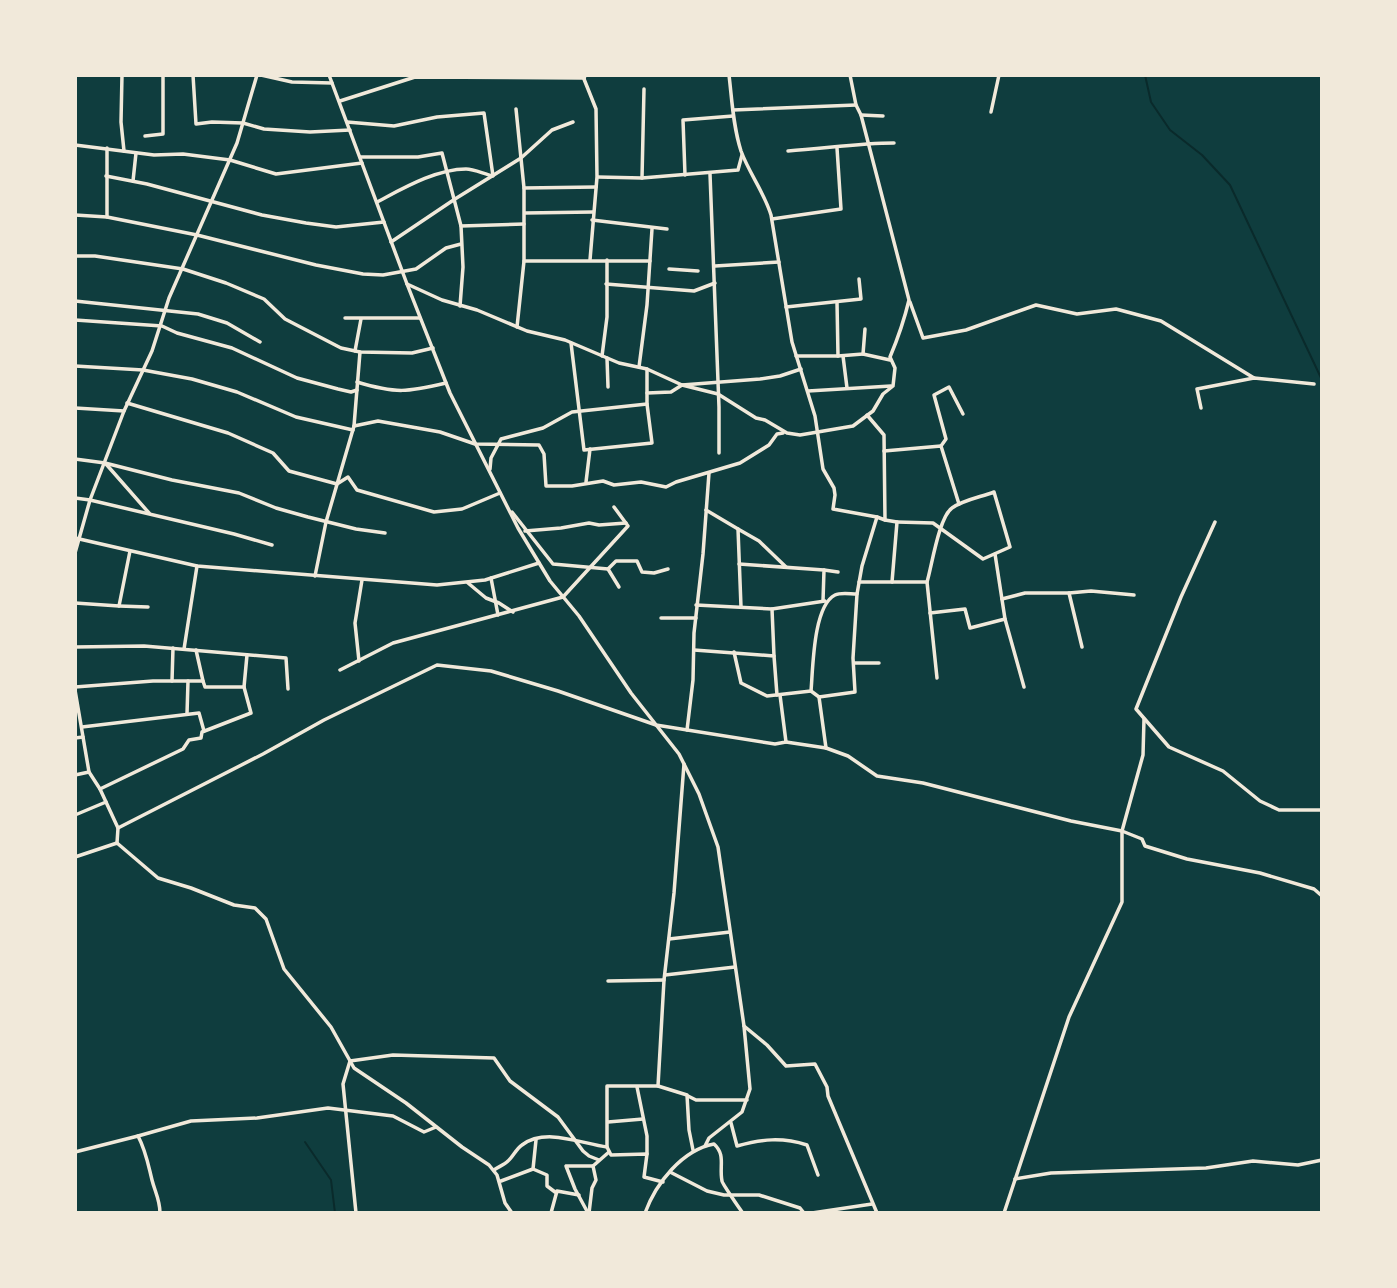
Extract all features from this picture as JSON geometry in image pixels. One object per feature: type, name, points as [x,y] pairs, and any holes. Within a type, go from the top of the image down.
[{"type":"street","points":[[122,75],[121,122],[124,151]]},
{"type":"street","points":[[145,136],[163,134],[163,75]]},
{"type":"street","points":[[193,75],[196,124],[243,123],[264,129],[310,132],[350,130]]},
{"type":"street","points":[[75,553],[90,499],[127,403],[162,326],[166,309],[213,203],[259,75],[301,83],[332,83]]},
{"type":"street","points":[[329,75],[446,383],[489,472],[539,563],[684,764],[699,794],[718,847],[744,1026],[750,1089],[742,1112],[709,1138],[705,1146]]},
{"type":"street","points":[[729,75],[733,113],[742,153],[765,195],[772,219],[796,356],[815,415],[822,469],[834,488],[833,509],[897,522],[933,523],[941,529],[983,559],[1010,547],[994,492],[953,506],[945,514],[941,529],[927,582],[937,678]]},
{"type":"street","points":[[850,75],[909,300],[923,338],[966,330],[1036,305],[1077,314],[1116,309],[1161,321],[1254,378]]},
{"type":"street","points":[[991,113],[999,75]]},
{"type":"street","points":[[340,102],[415,77],[584,76],[596,108],[597,177],[590,260]]},
{"type":"street","points":[[642,178],[644,89]]},
{"type":"street","points":[[685,175],[683,120],[733,113],[856,104]]},
{"type":"street","points":[[516,109],[524,188],[524,261],[517,327]]},
{"type":"street","points":[[347,122],[394,126],[437,117],[484,113],[493,176]]},
{"type":"street","points":[[861,115],[883,116]]},
{"type":"street","points":[[391,242],[521,158],[552,130],[573,122]]},
{"type":"street","points":[[788,151],[894,142]]},
{"type":"street","points":[[75,145],[230,160],[276,174],[362,163]]},
{"type":"street","points":[[107,148],[107,217]]},
{"type":"street","points":[[772,219],[841,209],[837,148]]},
{"type":"street","points":[[133,181],[136,153]]},
{"type":"street","points":[[360,157],[418,157],[442,153],[461,226],[463,267],[460,306]]},
{"type":"street","points":[[597,177],[642,178],[738,170],[742,153]]},
{"type":"street","points":[[377,202],[426,178],[448,173],[466,169],[493,176]]},
{"type":"street","points":[[710,174],[719,453]]},
{"type":"street","points":[[106,176],[262,215],[336,227],[384,222]]},
{"type":"street","points":[[524,188],[596,187]]},
{"type":"street","points":[[524,213],[593,212]]},
{"type":"street","points":[[75,215],[107,217],[197,235],[363,274],[383,275],[416,269],[446,248],[461,244]]},
{"type":"street","points":[[592,220],[667,229]]},
{"type":"street","points":[[461,226],[524,224]]},
{"type":"street","points":[[639,367],[652,229]]},
{"type":"street","points":[[75,256],[95,256],[183,269],[264,299],[297,327],[331,344],[358,352],[412,353],[433,348]]},
{"type":"street","points":[[607,260],[605,357],[608,387]]},
{"type":"street","points":[[524,261],[650,261]]},
{"type":"street","points":[[715,266],[779,262]]},
{"type":"street","points":[[668,269],[698,271]]},
{"type":"street","points":[[786,307],[861,299],[859,279]]},
{"type":"street","points":[[606,284],[694,291],[715,283]]},
{"type":"street","points":[[407,284],[517,327],[647,369],[682,385],[718,394],[756,418],[765,420],[785,432],[800,435],[853,426],[873,411],[883,394],[893,386],[895,368],[890,360],[863,354],[796,356]]},
{"type":"street","points":[[75,300],[198,314],[227,323],[260,342]]},
{"type":"street","points":[[890,360],[897,335],[902,330],[909,300]]},
{"type":"street","points":[[837,302],[841,356],[848,388]]},
{"type":"street","points":[[345,317],[421,317]]},
{"type":"street","points":[[315,577],[326,522],[354,428],[361,318]]},
{"type":"street","points":[[75,320],[162,326],[177,333],[232,348],[297,378],[338,389],[357,390]]},
{"type":"street","points":[[863,354],[866,329]]},
{"type":"street","points":[[571,343],[584,450],[652,443],[647,404],[647,369]]},
{"type":"street","points":[[75,366],[142,370],[224,387],[296,417],[354,428],[377,421],[440,432],[475,444],[539,445],[544,454],[546,486],[572,486],[603,481],[614,485],[641,482],[666,487],[740,463],[769,445],[777,434],[785,432]]},
{"type":"street","points":[[647,393],[671,392],[682,385],[760,379],[801,369]]},
{"type":"street","points":[[1201,408],[1197,389],[1254,378],[1314,384]]},
{"type":"street","points":[[357,382],[384,390],[406,392],[446,383]]},
{"type":"street","points":[[807,391],[893,386]]},
{"type":"street","points":[[884,451],[941,446],[946,439],[934,395],[949,387],[963,414]]},
{"type":"street","points":[[127,403],[228,433],[273,453],[289,471],[337,484],[348,477],[357,490],[434,512],[462,509],[500,493]]},
{"type":"street","points":[[489,472],[491,458],[502,439],[543,428],[572,412],[647,404]]},
{"type":"street","points":[[75,408],[124,411]]},
{"type":"street","points":[[867,415],[884,435],[885,520]]},
{"type":"street","points":[[941,446],[959,504]]},
{"type":"street","points":[[586,483],[590,449]]},
{"type":"street","points":[[75,459],[105,463],[239,493],[275,508],[326,522],[385,533]]},
{"type":"street","points":[[105,463],[150,515]]},
{"type":"street","points":[[687,731],[693,680],[696,605],[710,471]]},
{"type":"street","points":[[75,498],[90,499],[272,545]]},
{"type":"street","points":[[504,501],[553,564],[608,569]]},
{"type":"street","points":[[340,670],[393,643],[563,597],[628,526],[614,507]]},
{"type":"street","points":[[706,510],[759,541],[786,567]]},
{"type":"street","points":[[734,652],[741,683],[767,696],[811,691],[818,696],[855,692],[857,594],[877,517]]},
{"type":"street","points":[[892,582],[897,522]]},
{"type":"street","points":[[1215,522],[1181,597],[1136,709],[1169,747],[1223,771],[1260,802],[1279,810],[1322,810]]},
{"type":"street","points":[[525,531],[589,523],[626,523]]},
{"type":"street","points":[[738,529],[741,607]]},
{"type":"street","points":[[77,539],[197,566],[437,585],[491,578],[539,563]]},
{"type":"street","points":[[120,606],[130,551]]},
{"type":"street","points":[[995,554],[1005,619],[1024,687]]},
{"type":"street","points":[[608,569],[616,561],[637,561],[642,572],[654,573],[667,569]]},
{"type":"street","points":[[740,564],[838,572]]},
{"type":"street","points":[[184,649],[197,566]]},
{"type":"street","points":[[608,569],[619,587]]},
{"type":"street","points":[[811,691],[818,626],[826,600],[824,570]]},
{"type":"street","points":[[491,578],[498,615]]},
{"type":"street","points":[[359,662],[355,623],[362,580]]},
{"type":"street","points":[[467,582],[477,587],[486,598],[513,612]]},
{"type":"street","points":[[859,582],[927,582]]},
{"type":"street","points":[[1002,599],[1025,593],[1091,591],[1135,595]]},
{"type":"street","points":[[1069,593],[1082,647]]},
{"type":"street","points":[[696,605],[772,608],[826,600],[837,594],[857,594]]},
{"type":"street","points":[[75,603],[148,607]]},
{"type":"street","points":[[772,608],[778,695],[786,742]]},
{"type":"street","points":[[930,613],[965,609],[970,628],[1005,619]]},
{"type":"street","points":[[661,618],[696,618]]},
{"type":"street","points":[[75,647],[144,646],[286,659],[288,689]]},
{"type":"street","points":[[172,681],[173,648]]},
{"type":"street","points":[[196,650],[205,687],[244,687]]},
{"type":"street","points":[[694,650],[774,656]]},
{"type":"street","points":[[100,789],[183,749],[189,740],[201,738],[202,732],[251,713],[244,687],[247,655]]},
{"type":"street","points":[[854,663],[879,663]]},
{"type":"street","points":[[118,828],[324,720],[437,666],[491,671],[656,725],[775,744],[786,742],[826,748],[848,756],[877,776],[923,783],[1071,821],[1122,831],[1142,839],[1145,846],[1187,859],[1260,873],[1314,889],[1322,896]]},
{"type":"street","points":[[187,714],[188,681]]},
{"type":"street","points":[[117,844],[118,828],[89,772],[75,688],[203,681]]},
{"type":"street","points":[[818,696],[826,748]]},
{"type":"street","points":[[82,727],[199,713],[204,731]]},
{"type":"street","points":[[1004,1213],[1069,1017],[1122,902],[1122,831],[1143,755],[1144,719]]},
{"type":"street","points":[[75,738],[83,737]]},
{"type":"street","points":[[658,1086],[664,978],[684,764]]},
{"type":"street","points":[[75,775],[89,772]]},
{"type":"street","points":[[75,815],[106,802]]},
{"type":"street","points":[[75,856],[117,844]]},
{"type":"street","points":[[117,844],[158,878],[234,905],[255,908],[266,919],[284,969],[331,1027],[357,1071],[494,1170],[505,1203],[512,1213]]},
{"type":"street","points":[[668,939],[730,932]]},
{"type":"street","points":[[608,981],[664,978],[736,967]]},
{"type":"street","points":[[744,1026],[767,1045],[786,1066],[815,1064],[827,1087],[828,1096],[877,1213]]},
{"type":"street","points":[[350,1061],[393,1055],[494,1058],[510,1081],[558,1117],[589,1156],[599,1160]]},
{"type":"street","points":[[350,1061],[344,1084],[356,1213]]},
{"type":"street","points":[[647,1154],[611,1155],[608,1149],[607,1086],[658,1086],[696,1100],[747,1100]]},
{"type":"street","points":[[637,1087],[647,1136],[644,1177],[663,1182]]},
{"type":"street","points":[[687,1095],[693,1150]]},
{"type":"street","points":[[75,1152],[191,1121],[257,1118],[328,1108],[393,1116],[424,1132],[436,1127]]},
{"type":"street","points":[[608,1122],[643,1119]]},
{"type":"street","points":[[731,1123],[737,1146],[770,1139],[792,1140],[807,1145],[818,1174]]},
{"type":"street","points":[[138,1136],[147,1154],[152,1180],[160,1199],[160,1213]]},
{"type":"street","points":[[494,1170],[508,1161],[523,1143],[536,1140],[561,1136],[608,1149]]},
{"type":"street","points":[[534,1169],[536,1140]]},
{"type":"street","points":[[645,1213],[670,1172],[693,1150],[714,1144],[721,1152],[724,1186],[733,1195],[743,1213]]},
{"type":"street","points":[[589,1213],[566,1166],[593,1166],[608,1149]]},
{"type":"street","points":[[1015,1179],[1051,1173],[1206,1168],[1253,1161],[1298,1165],[1322,1160]]},
{"type":"street","points":[[589,1213],[592,1188],[596,1180],[593,1166]]},
{"type":"street","points":[[500,1182],[534,1169],[547,1175],[547,1186],[555,1192],[579,1195]]},
{"type":"street","points":[[670,1172],[707,1191],[759,1195],[800,1208],[804,1213]]},
{"type":"street","points":[[551,1213],[555,1192]]},
{"type":"street","points":[[812,1213],[873,1204]]},
{"type":"waterway","points":[[1145,75],[1151,102],[1170,130],[1202,155],[1230,185],[1322,380]]},
{"type":"waterway","points":[[305,1142],[331,1180],[335,1213]]}]
